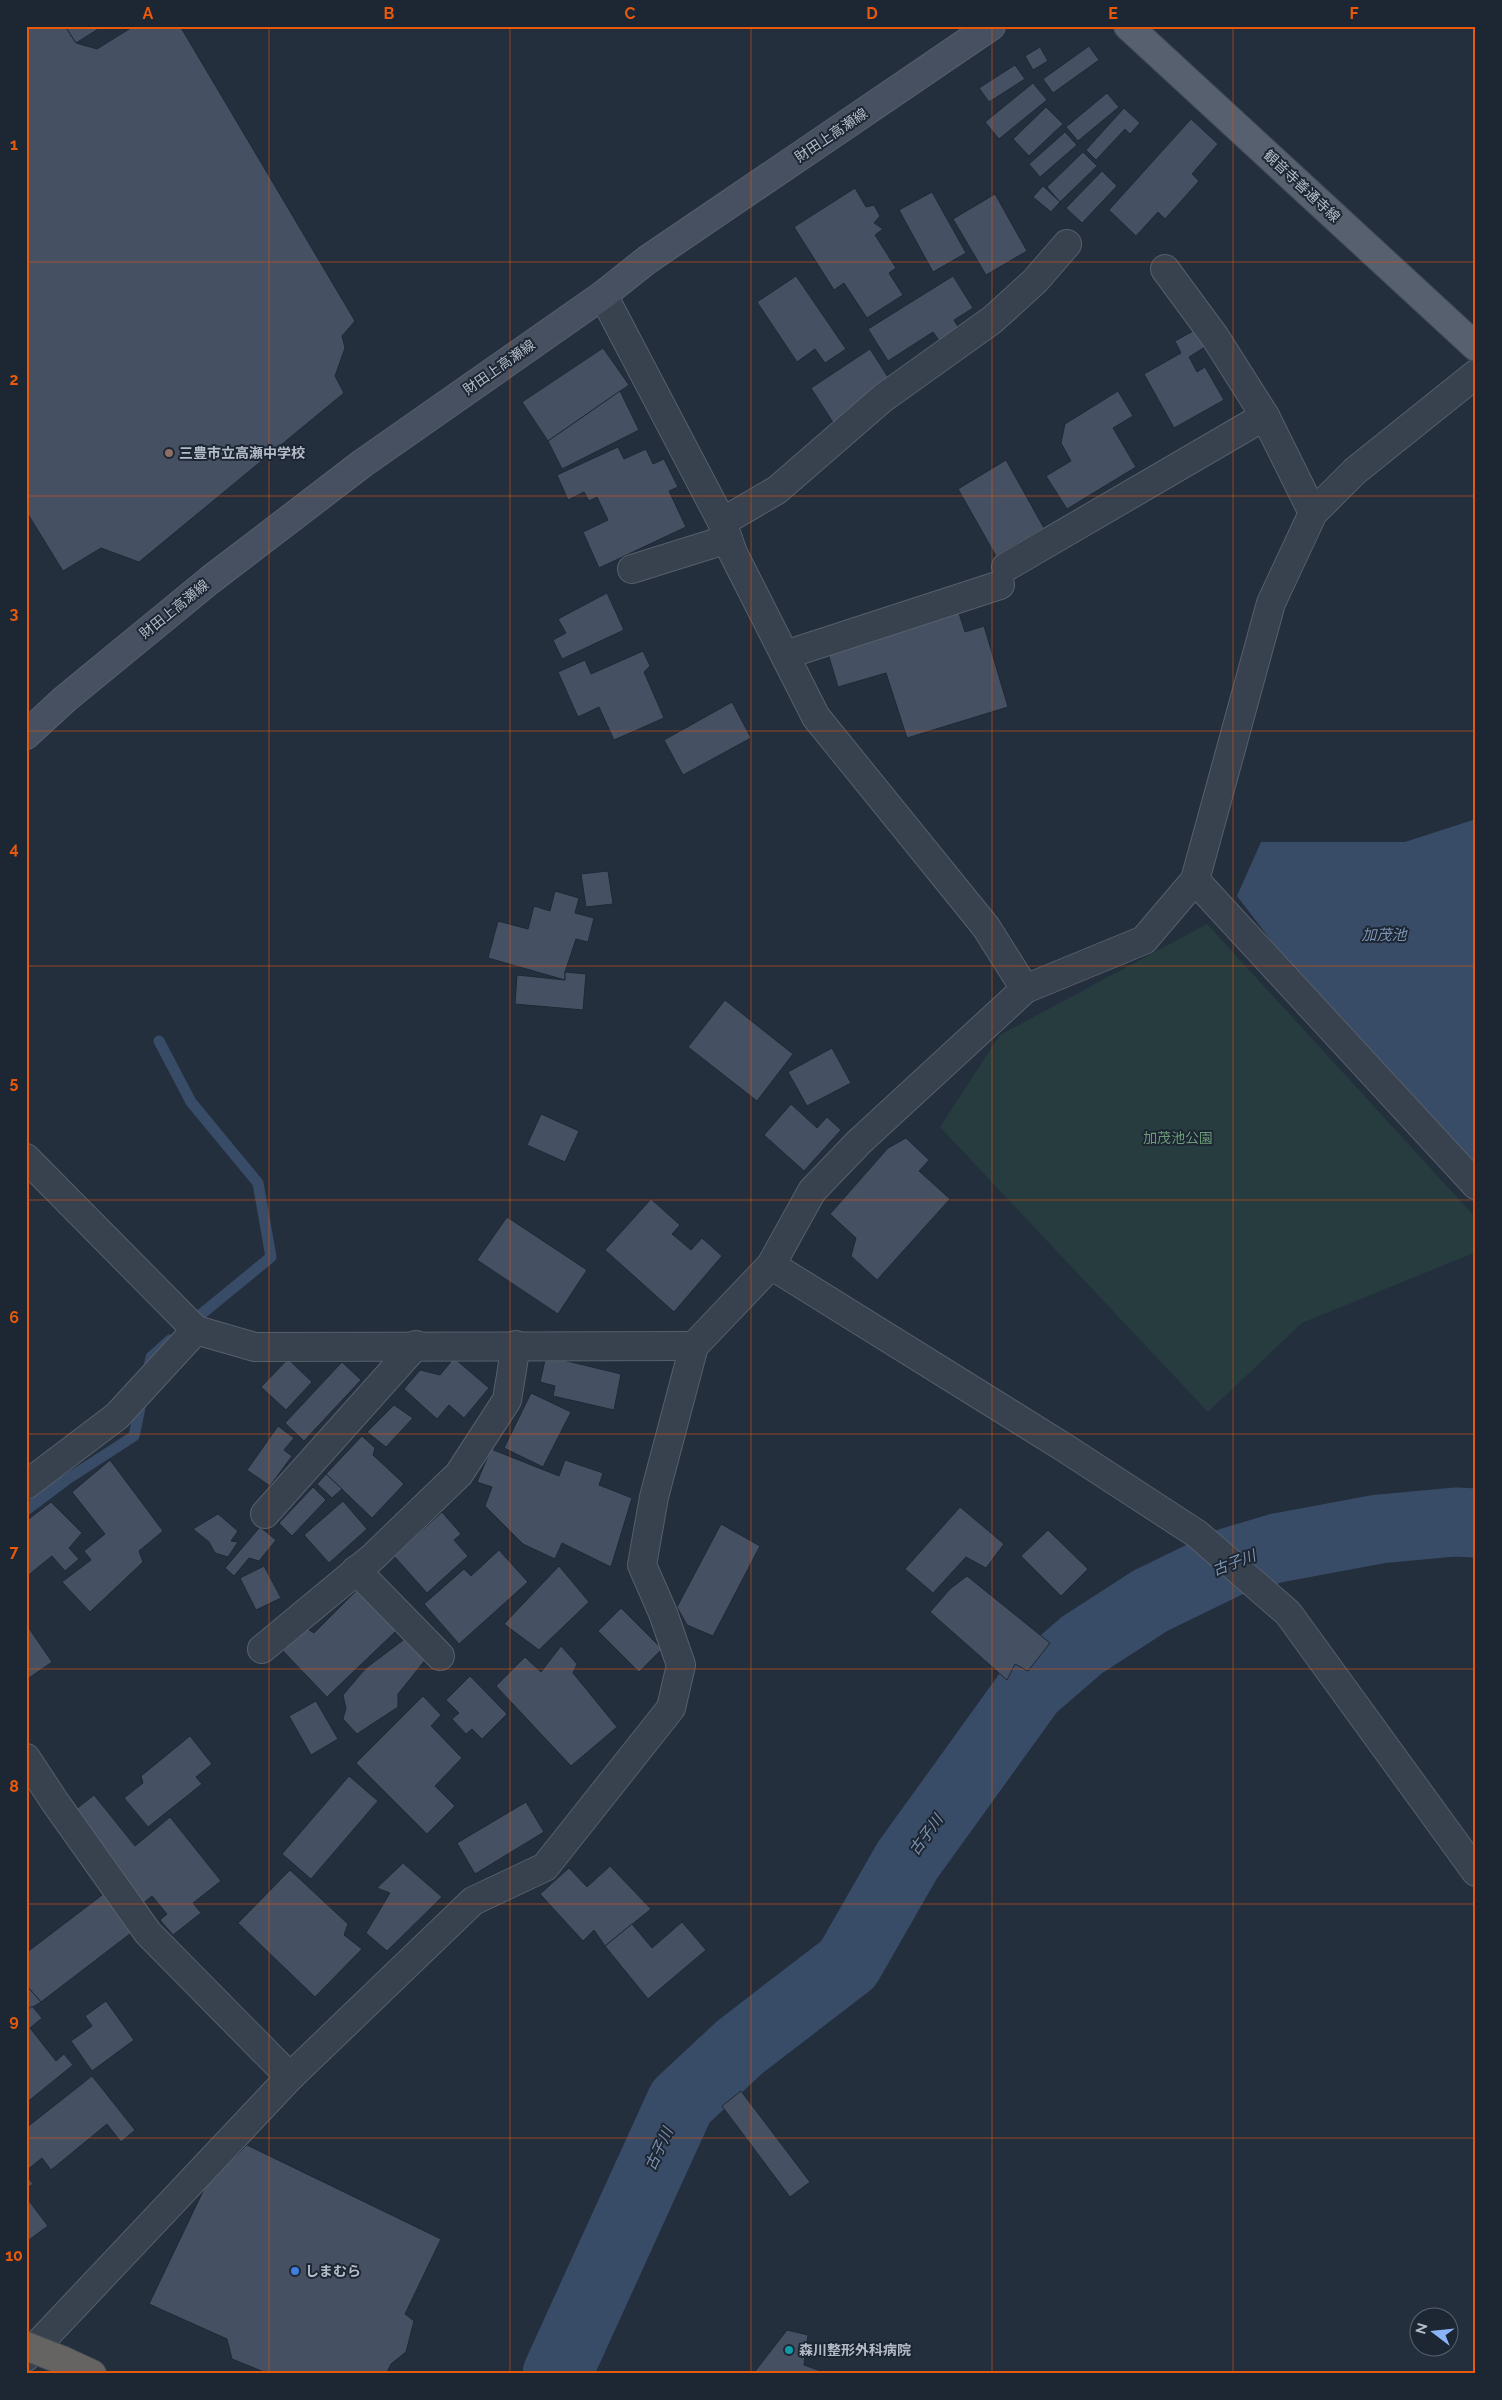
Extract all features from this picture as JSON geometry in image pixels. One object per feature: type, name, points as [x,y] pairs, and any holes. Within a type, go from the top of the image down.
[{"type":"highway","points":[[26,2346],[92,2374]]},
{"type":"main road","name":"財田上高瀬線","points":[[26,735],[65,699],[210,580],[347,474],[603,295],[647,260],[991,26]]},
{"type":"main road","name":"観音寺善通寺線","points":[[1128,26],[1476,347]]},
{"type":"street","points":[[632,568],[725,531],[778,490],[883,398],[992,320],[1035,282],[1067,244]]},
{"type":"street","points":[[1165,269],[1215,337],[1265,416],[1313,513]]},
{"type":"street","points":[[603,295],[725,531],[816,717],[986,927],[1025,990]]},
{"type":"street","points":[[26,2357],[290,2077],[474,1901],[545,1867],[671,1708],[681,1664],[663,1613],[642,1565],[654,1497],[694,1346],[771,1265],[812,1191],[859,1142],[1025,990],[1144,940],[1194,880],[1271,603],[1313,513],[1355,471],[1476,374]]},
{"type":"street","points":[[785,655],[1003,576],[1265,416]]},
{"type":"street","points":[[1194,880],[1476,1185]]},
{"type":"street","points":[[26,1158],[196,1330],[255,1347],[416,1345],[694,1346]]},
{"type":"street","points":[[771,1265],[1065,1448],[1198,1534],[1288,1613],[1476,1872]]},
{"type":"street","points":[[26,1485],[117,1416],[196,1330]]},
{"type":"street","points":[[265,1514],[416,1345]]},
{"type":"street","points":[[262,1650],[356,1570],[459,1474],[507,1400],[516,1346]]},
{"type":"street","points":[[356,1570],[440,1656]]},
{"type":"street","points":[[26,1758],[148,1933],[290,2077]]},
{"type":"green space","name":"加茂池公園","points":[[1207,924],[1476,1218],[1476,1252],[1302,1323],[1208,1412],[940,1127],[1000,1035]]},
{"type":"water","name":"加茂池","points":[[1476,819],[1476,1163],[1432,1134],[1319,1003],[1237,896],[1261,842],[1405,842]]},
{"type":"building","name":"三豊市立高瀬中学校","points":[[26,26],[65,26],[76,43],[97,49],[134,26],[180,26],[355,321],[342,336],[345,348],[335,376],[344,393],[139,562],[101,548],[63,571],[26,511]]},
{"type":"building","points":[[65,26],[103,26],[76,43]]},
{"type":"building","points":[[1089,46],[1099,60],[1053,93],[1043,79]]},
{"type":"building","points":[[1040,47],[1048,61],[1033,70],[1025,56]]},
{"type":"building","points":[[1015,65],[1025,79],[989,102],[979,88]]},
{"type":"building","points":[[1033,83],[1047,100],[999,139],[985,122]]},
{"type":"building","points":[[1107,93],[1119,107],[1078,141],[1066,127]]},
{"type":"building","points":[[1046,107],[1063,124],[1029,156],[1013,139]]},
{"type":"building","points":[[1124,108],[1140,123],[1130,134],[1125,129],[1096,160],[1086,150]]},
{"type":"building","points":[[1191,119],[1218,144],[1192,174],[1199,181],[1165,219],[1158,212],[1136,236],[1109,210]]},
{"type":"building","points":[[1065,132],[1077,145],[1040,177],[1029,164]]},
{"type":"building","points":[[1083,152],[1097,166],[1060,202],[1047,187]]},
{"type":"building","points":[[1102,171],[1117,186],[1082,223],[1066,208]]},
{"type":"building","points":[[1043,186],[1060,202],[1051,212],[1033,197]]},
{"type":"building","points":[[855,188],[866,207],[874,205],[880,216],[874,223],[883,229],[875,235],[896,268],[889,273],[903,295],[867,318],[844,283],[834,290],[794,227]]},
{"type":"building","points":[[932,192],[966,253],[933,272],[899,210]]},
{"type":"building","points":[[995,194],[1027,251],[986,275],[953,219]]},
{"type":"building","points":[[796,276],[846,349],[825,363],[815,349],[797,362],[757,302]]},
{"type":"building","points":[[953,276],[973,308],[954,320],[960,330],[940,342],[933,332],[888,361],[868,329]]},
{"type":"building","points":[[1195,330],[1205,347],[1189,357],[1197,372],[1205,367],[1224,400],[1174,428],[1144,374],[1181,353],[1175,341]]},
{"type":"building","points":[[603,348],[629,385],[548,441],[522,402]]},
{"type":"building","points":[[870,349],[893,385],[834,424],[811,388]]},
{"type":"building","points":[[620,391],[639,430],[562,469],[548,441]]},
{"type":"building","points":[[1118,391],[1133,416],[1113,428],[1136,467],[1067,509],[1046,476],[1071,461],[1061,443],[1065,424]]},
{"type":"building","points":[[618,447],[624,459],[646,449],[653,464],[664,459],[678,487],[669,491],[686,527],[599,568],[583,532],[608,520],[597,497],[589,501],[584,492],[568,500],[557,475]]},
{"type":"building","points":[[1006,460],[1044,528],[996,556],[958,489]]},
{"type":"building","points":[[607,593],[624,630],[562,659],[553,640],[566,633],[558,619]]},
{"type":"building","points":[[958,610],[965,632],[984,626],[1008,707],[907,738],[886,673],[838,687],[827,650]]},
{"type":"building","points":[[643,651],[650,666],[644,672],[664,718],[614,740],[599,707],[578,717],[558,672],[585,660],[591,674]]},
{"type":"building","points":[[732,702],[751,738],[683,775],[664,740]]},
{"type":"building","points":[[608,871],[613,904],[586,907],[581,874]]},
{"type":"building","points":[[555,891],[579,898],[575,913],[594,918],[588,942],[576,939],[565,972],[565,980],[488,958],[498,921],[528,929],[534,906],[550,911]]},
{"type":"building","points":[[565,972],[586,974],[583,1010],[515,1004],[517,975],[565,980]]},
{"type":"building","points":[[725,1000],[793,1054],[757,1101],[688,1047]]},
{"type":"building","points":[[832,1048],[851,1083],[807,1106],[788,1072]]},
{"type":"building","points":[[791,1104],[817,1128],[827,1117],[841,1130],[804,1171],[764,1135]]},
{"type":"building","points":[[541,1114],[579,1131],[565,1162],[527,1145]]},
{"type":"building","points":[[906,1138],[929,1160],[919,1171],[950,1199],[877,1280],[851,1256],[856,1238],[830,1214],[888,1148]]},
{"type":"building","points":[[651,1199],[680,1225],[672,1234],[691,1250],[702,1238],[722,1256],[674,1312],[605,1250]]},
{"type":"building","points":[[507,1217],[587,1270],[558,1314],[477,1260]]},
{"type":"building","points":[[546,1356],[621,1374],[614,1410],[553,1396],[555,1386],[540,1382]]},
{"type":"building","points":[[454,1358],[489,1388],[464,1418],[449,1405],[437,1419],[404,1389],[420,1370],[440,1375]]},
{"type":"building","points":[[288,1359],[312,1382],[286,1410],[261,1387]]},
{"type":"building","points":[[342,1362],[361,1380],[304,1441],[285,1423]]},
{"type":"building","points":[[531,1393],[571,1412],[543,1467],[504,1448]]},
{"type":"building","points":[[394,1405],[413,1418],[386,1447],[367,1432]]},
{"type":"building","points":[[278,1426],[294,1438],[284,1450],[292,1456],[270,1486],[247,1470]]},
{"type":"building","points":[[362,1436],[375,1448],[373,1455],[404,1484],[372,1518],[326,1474]]},
{"type":"building","points":[[491,1449],[559,1476],[565,1460],[603,1473],[599,1485],[632,1498],[611,1567],[562,1543],[555,1559],[523,1544],[485,1506],[492,1487],[477,1482]]},
{"type":"building","points":[[110,1460],[163,1531],[139,1551],[143,1562],[90,1612],[62,1582],[91,1560],[84,1551],[105,1534],[72,1492]]},
{"type":"building","points":[[326,1474],[342,1489],[332,1498],[317,1484]]},
{"type":"building","points":[[313,1487],[326,1500],[292,1536],[279,1523]]},
{"type":"building","points":[[343,1501],[367,1529],[329,1563],[304,1535]]},
{"type":"building","points":[[51,1502],[82,1533],[69,1548],[79,1559],[65,1571],[52,1556],[26,1577],[26,1521]]},
{"type":"building","points":[[960,1507],[1004,1544],[986,1568],[966,1557],[933,1593],[905,1569]]},
{"type":"building","points":[[442,1512],[461,1534],[454,1540],[468,1556],[427,1593],[394,1556]]},
{"type":"building","points":[[218,1514],[238,1531],[231,1541],[238,1542],[228,1557],[215,1553],[209,1542],[193,1529]]},
{"type":"building","points":[[721,1524],[760,1546],[713,1636],[687,1625],[677,1607]]},
{"type":"building","points":[[260,1527],[276,1540],[259,1561],[249,1558],[234,1576],[225,1568]]},
{"type":"building","points":[[1048,1530],[1088,1569],[1061,1596],[1021,1556]]},
{"type":"building","points":[[499,1550],[528,1582],[459,1644],[424,1604],[464,1569],[471,1576]]},
{"type":"building","points":[[264,1566],[281,1598],[256,1610],[240,1578]]},
{"type":"building","points":[[559,1566],[589,1602],[539,1650],[504,1624]]},
{"type":"building","points":[[967,1576],[1050,1643],[1028,1671],[1015,1664],[1007,1680],[930,1612],[950,1589]]},
{"type":"building","points":[[357,1590],[397,1630],[327,1697],[283,1651],[306,1628],[314,1633]]},
{"type":"building","points":[[621,1608],[662,1649],[639,1672],[598,1631]]},
{"type":"building","points":[[26,1624],[52,1662],[26,1680]]},
{"type":"building","points":[[406,1638],[426,1659],[398,1694],[398,1707],[357,1734],[343,1719],[346,1708],[343,1695],[366,1668]]},
{"type":"building","points":[[561,1646],[577,1664],[573,1673],[617,1727],[571,1766],[496,1686],[525,1657],[541,1672]]},
{"type":"building","points":[[470,1676],[507,1714],[482,1739],[472,1729],[466,1734],[452,1719],[459,1713],[446,1700]]},
{"type":"building","points":[[423,1696],[441,1715],[431,1726],[462,1758],[435,1786],[455,1806],[427,1834],[356,1763]]},
{"type":"building","points":[[316,1701],[338,1739],[311,1755],[289,1716]]},
{"type":"building","points":[[190,1736],[212,1764],[196,1777],[202,1784],[148,1827],[124,1798],[143,1783],[141,1776]]},
{"type":"building","points":[[349,1776],[378,1801],[311,1879],[282,1854]]},
{"type":"building","points":[[94,1795],[135,1846],[170,1817],[221,1881],[193,1903],[201,1913],[173,1935],[160,1920],[167,1914],[152,1896],[141,1905],[70,1814]]},
{"type":"building","points":[[526,1802],[544,1832],[475,1874],[457,1843]]},
{"type":"building","points":[[403,1863],[442,1897],[387,1951],[366,1933],[390,1893],[377,1888]]},
{"type":"building","points":[[610,1866],[651,1909],[605,1946],[594,1930],[583,1941],[540,1894],[569,1868],[587,1887]]},
{"type":"building","points":[[290,1870],[348,1924],[344,1935],[362,1949],[315,1997],[238,1923]]},
{"type":"building","points":[[106,1892],[135,1930],[41,2002],[26,1985],[26,1953]]},
{"type":"building","points":[[682,1922],[706,1950],[648,1999],[605,1946],[632,1924],[652,1948]]},
{"type":"building","points":[[26,1985],[41,2002],[26,2011]]},
{"type":"building","points":[[106,2001],[134,2040],[92,2071],[71,2041],[92,2026],[85,2016]]},
{"type":"building","points":[[32,2006],[42,2018],[30,2028],[56,2061],[64,2054],[73,2065],[26,2103],[26,2011]]},
{"type":"building","points":[[92,2076],[135,2130],[121,2142],[107,2124],[51,2170],[42,2158],[27,2170],[26,2128]]},
{"type":"building","points":[[741,2091],[810,2182],[790,2197],[722,2106]]},
{"type":"building","name":"しまむら","points":[[247,2145],[441,2239],[405,2314],[414,2321],[406,2352],[391,2364],[386,2374],[269,2374],[232,2359],[227,2339],[149,2304],[205,2187]]},
{"type":"building","points":[[26,2175],[33,2184],[26,2189]]},
{"type":"building","points":[[26,2197],[48,2226],[26,2242]]},
{"type":"building","name":"森川整形外科病院","points":[[787,2330],[808,2335],[804,2365],[829,2374],[753,2374]]},
{"type":"waterway","points":[[159,1041],[191,1102],[258,1183],[271,1257],[188,1325]]},
{"type":"waterway","points":[[148,1372],[151,1357],[170,1340]]},
{"type":"waterway","points":[[26,1510],[66,1480],[134,1436],[142,1398]]},
{"type":"waterway","name":"古子川","points":[[557,2374],[681,2102],[740,2047],[848,1964],[907,1861],[1031,1689],[1082,1645],[1150,1601],[1230,1562],[1277,1548],[1379,1529],[1455,1522],[1476,1523]]},
{"type":"place","name":"三豊市立高瀬中学校","points":[[169,453]]},
{"type":"place","name":"しまむら","points":[[295,2271]]},
{"type":"place","name":"森川整形外科病院","points":[[789,2350]]}]
